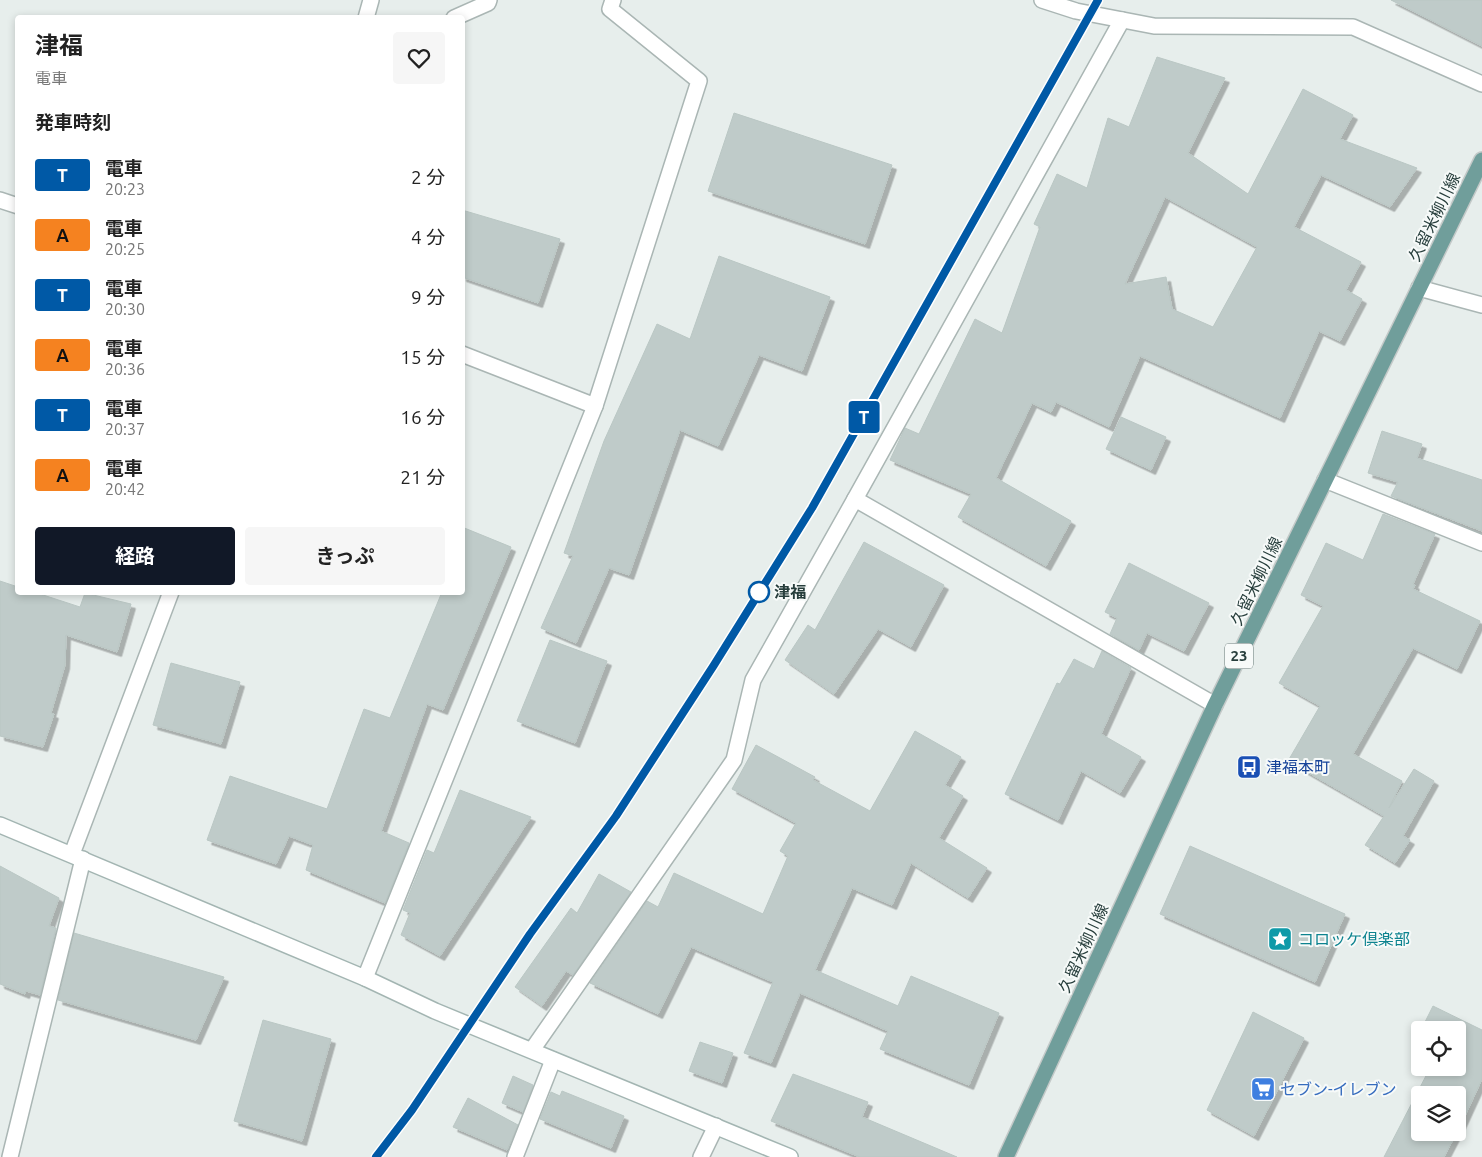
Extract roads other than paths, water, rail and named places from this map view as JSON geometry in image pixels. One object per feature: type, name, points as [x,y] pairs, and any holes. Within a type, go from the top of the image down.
[{"type":"main road","name":"久留米柳川線","points":[[1006,1157],[1215,705],[1482,160]]},
{"type":"street","points":[[367,15],[371,0]]},
{"type":"street","points":[[461,15],[488,3],[489,0]]},
{"type":"street","points":[[365,978],[594,406],[699,81],[610,9],[613,0]]},
{"type":"street","points":[[1042,0],[1076,11],[1154,26],[1353,27],[1482,84]]},
{"type":"street","points":[[532,1050],[734,760],[753,680],[1122,20]]},
{"type":"street","points":[[0,200],[15,205]]},
{"type":"street","points":[[1419,288],[1482,305]]},
{"type":"street","points":[[465,355],[594,406]]},
{"type":"street","points":[[1326,480],[1482,543]]},
{"type":"street","points":[[855,499],[1215,705]]},
{"type":"street","points":[[10,1157],[78,856],[170,595]]},
{"type":"street","points":[[0,825],[78,856],[365,978],[435,1011],[790,1157]]},
{"type":"street","points":[[514,1157],[553,1060]]},
{"type":"street","points":[[701,1157],[716,1126]]},
{"type":"railway","points":[[376,1157],[412,1110],[530,934],[616,816],[714,665],[812,508],[1098,0]]},
{"type":"train","name":"T","points":[[376,1157],[412,1110],[530,934],[616,816],[756,598],[812,508],[1098,0]]},
{"type":"place","name":"津福","points":[[759,592]]},
{"type":"place","name":"津福本町","points":[[1249,767]]},
{"type":"place","name":"コロッケ倶楽部","points":[[1280,939]]},
{"type":"place","name":"セブン-イレブン","points":[[1263,1089]]}]
